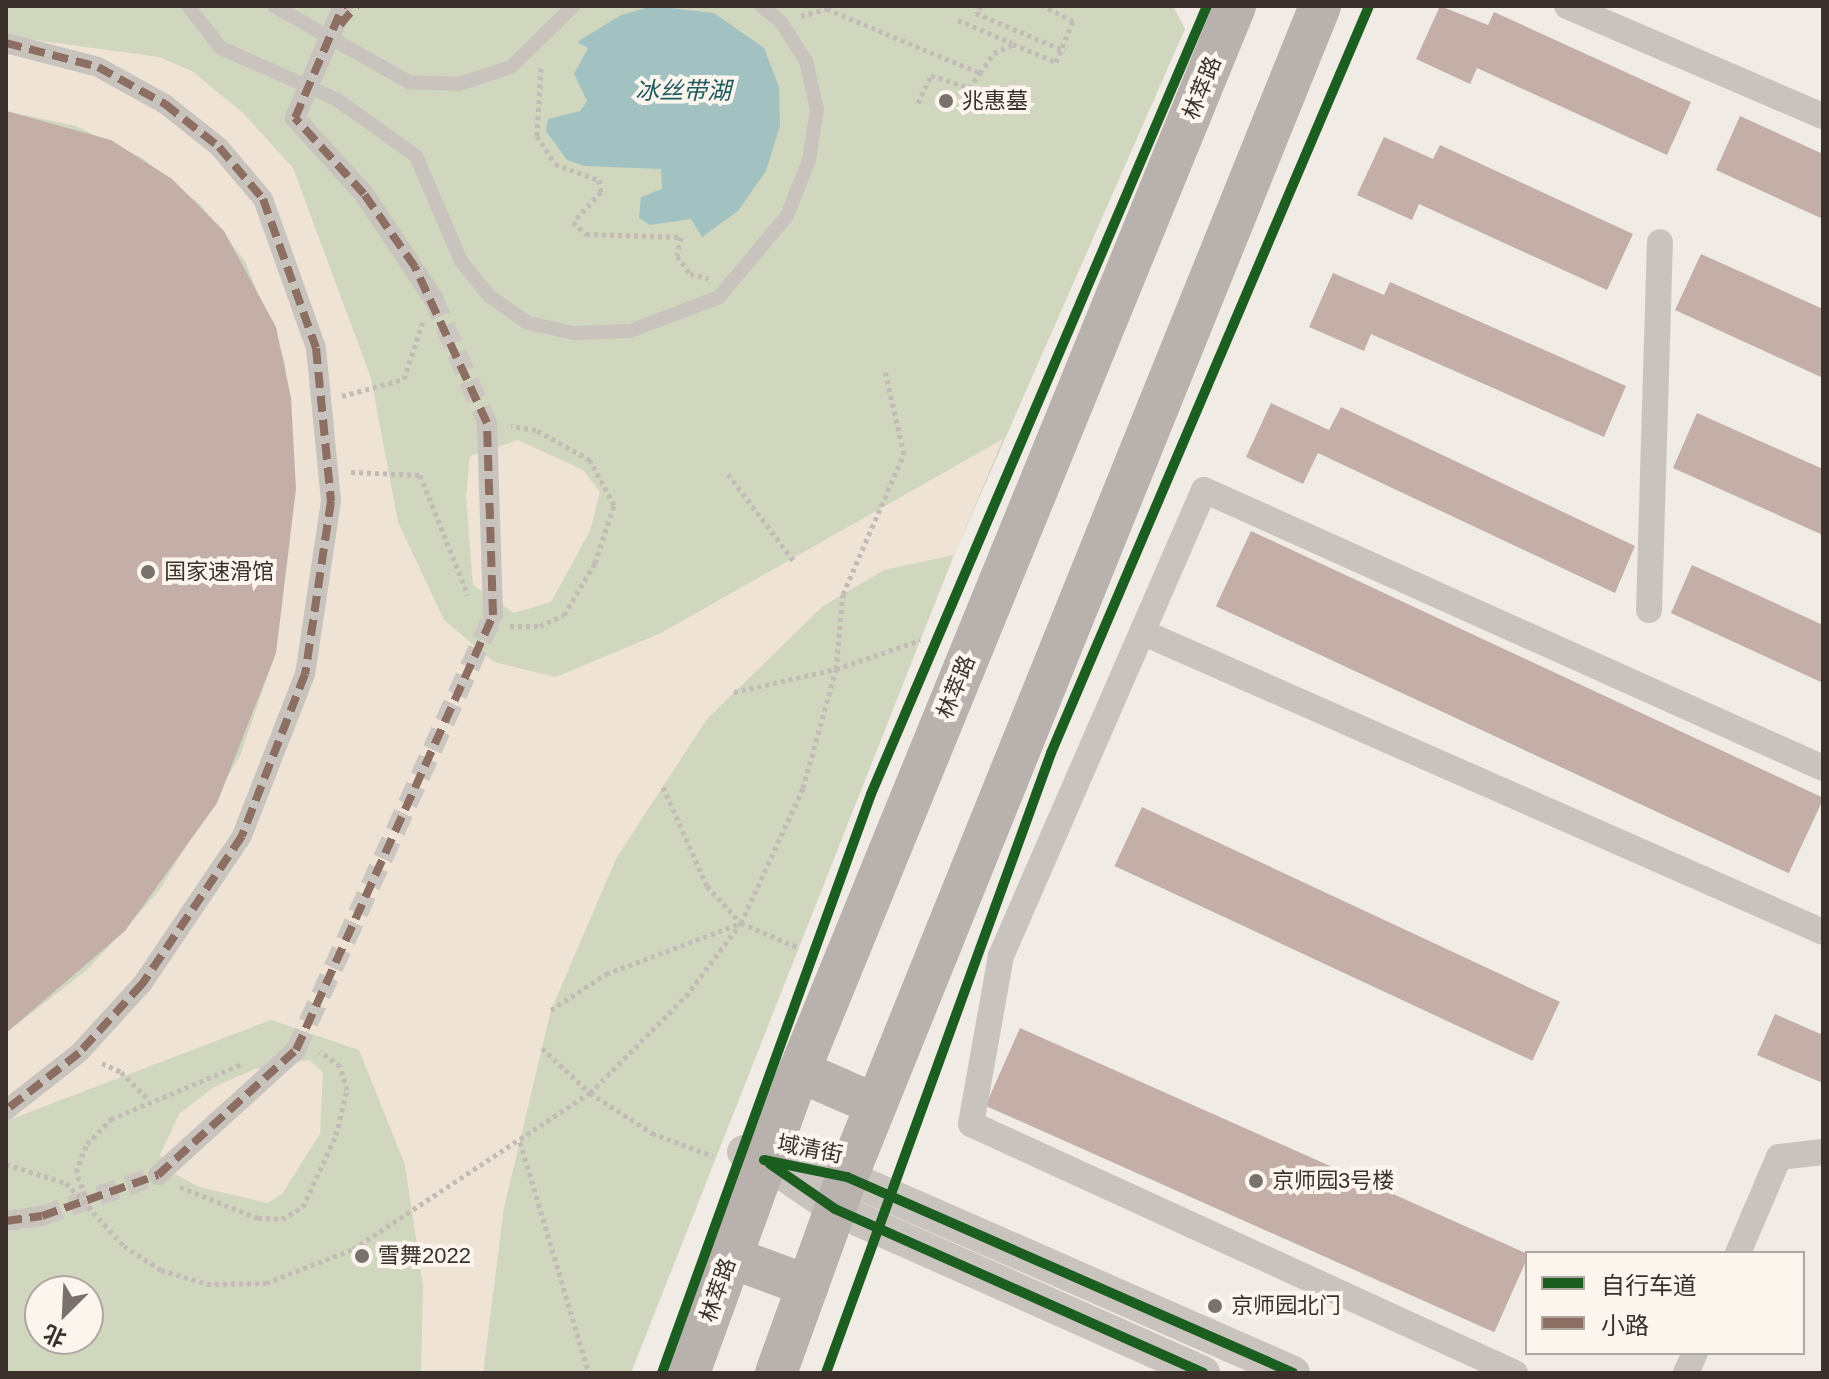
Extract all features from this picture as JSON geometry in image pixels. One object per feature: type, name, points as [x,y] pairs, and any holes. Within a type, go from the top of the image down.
[{"type":"main road","name":"林萃路","points":[[689,1373],[730,1257],[740,1156],[799,1071],[1235,6]]},
{"type":"main road","points":[[776,1373],[876,1105],[1320,6]]},
{"type":"main road","points":[[799,1071],[876,1105]]},
{"type":"main road","points":[[730,1257],[808,1286]]},
{"type":"street","points":[[343,6],[295,118],[364,194],[430,305]]},
{"type":"street","points":[[329,37],[356,6]]},
{"type":"street","points":[[1567,6],[1823,116]]},
{"type":"street","points":[[6,43],[61,54],[132,84],[193,124],[242,172],[263,199],[285,247],[325,399],[331,468],[318,617],[267,783],[179,937],[79,1053],[6,1110]]},
{"type":"street","points":[[1649,610],[1660,242]]},
{"type":"street","points":[[487,423],[496,618]]},
{"type":"street","points":[[1515,1373],[971,1124],[1001,956],[1204,490],[1823,768]]},
{"type":"street","points":[[1142,632],[1823,932]]},
{"type":"street","points":[[158,1175],[296,1050]]},
{"type":"street","points":[[1739,1251],[1779,1157],[1823,1152]]},
{"type":"street","name":"域清街","points":[[740,1156],[841,1193],[1293,1373]]},
{"type":"street","name":"域清街","points":[[841,1193],[1203,1373]]},
{"type":"street","points":[[6,1221],[42,1216]]},
{"type":"lane","points":[[188,6],[221,48],[336,99],[416,156],[461,261],[489,296],[528,323],[574,333],[630,331],[719,297],[787,216],[809,160],[817,109],[806,61],[781,22],[761,6]]},
{"type":"lane","points":[[274,6],[409,82],[459,84],[511,67],[573,6]]},
{"type":"path","points":[[981,6],[976,13],[1065,51]]},
{"type":"path","points":[[958,20],[1056,62],[1065,51],[1073,21],[1044,6]]},
{"type":"path","points":[[781,22],[827,9],[980,73]]},
{"type":"path","points":[[557,21],[535,97],[537,136],[555,164],[599,180],[601,192],[573,222],[586,234],[681,237],[677,256],[690,274],[733,283]]},
{"type":"path","points":[[918,103],[931,75],[969,88],[994,53],[1013,44]]},
{"type":"path","points":[[325,399],[404,379],[430,305]]},
{"type":"path","points":[[6,1164],[66,1183],[124,1246],[161,1270],[207,1284],[266,1283],[353,1249],[411,1206],[520,1142],[590,1093],[686,996],[741,923],[803,788],[836,669],[843,594],[904,454],[885,371]]},
{"type":"path","points":[[487,423],[536,430],[575,450],[601,472],[614,505],[595,563],[564,615],[527,628],[496,618]]},
{"type":"path","points":[[331,468],[389,478],[420,475],[474,603]]},
{"type":"path","points":[[728,474],[793,560]]},
{"type":"path","points":[[734,692],[836,669],[920,640]]},
{"type":"path","points":[[663,787],[707,886],[741,923],[797,947]]},
{"type":"path","points":[[551,1010],[606,974],[741,923]]},
{"type":"path","points":[[542,1048],[590,1093],[652,1133],[740,1156]]},
{"type":"path","points":[[92,1213],[76,1172],[87,1144],[111,1119],[149,1100],[296,1050],[315,1049],[332,1058],[347,1090],[336,1135],[303,1207],[282,1219],[258,1218],[158,1175]]},
{"type":"path","points":[[79,1053],[121,1072],[149,1100]]},
{"type":"path","points":[[520,1142],[589,1373]]},
{"type":"green space","name":"国家速滑馆","points":[[6,6],[1173,6],[1185,29],[954,555],[631,1373],[6,1373]]},
{"type":"shaded area","points":[[6,36],[159,57],[192,71],[243,113],[293,168],[371,378],[398,522],[444,620],[494,662],[556,677],[661,633],[1003,439],[954,555],[884,570],[823,606],[707,719],[617,857],[551,1010],[504,1208],[483,1373],[421,1373],[423,1285],[405,1165],[359,1050],[271,1020],[6,1121],[6,1033],[88,969],[159,891],[240,756],[276,652],[295,490],[285,362],[245,261],[200,204],[142,158],[76,126],[6,111]]},
{"type":"shaded area","points":[[518,440],[583,470],[600,492],[590,531],[551,602],[514,613],[473,585],[466,496],[470,456]]},
{"type":"shaded area","points":[[309,1060],[323,1072],[320,1134],[282,1194],[268,1203],[199,1187],[175,1174],[160,1155],[179,1114],[214,1087],[255,1069]]},
{"type":"water","name":"冰丝带湖","points":[[653,6],[714,13],[764,48],[779,87],[780,126],[766,171],[738,211],[702,237],[691,219],[650,225],[639,218],[641,197],[662,189],[661,169],[585,166],[567,160],[546,131],[548,119],[580,111],[587,101],[574,74],[588,48],[577,42],[621,15]]},
{"type":"building","points":[[1440,6],[1488,25],[1494,12],[1691,102],[1667,155],[1477,68],[1470,84],[1416,59]]},
{"type":"building","name":"国家速滑馆","points":[[6,111],[111,140],[172,179],[224,231],[276,327],[291,398],[296,489],[276,653],[217,803],[125,931],[6,1033]]},
{"type":"building","points":[[1740,116],[1823,154],[1823,219],[1716,170]]},
{"type":"building","points":[[1384,137],[1433,159],[1440,145],[1633,234],[1607,290],[1419,204],[1412,220],[1357,195]]},
{"type":"building","points":[[1701,254],[1823,309],[1823,378],[1675,310]]},
{"type":"building","points":[[1333,273],[1384,295],[1390,282],[1626,386],[1604,437],[1371,334],[1364,351],[1309,327]]},
{"type":"building","points":[[1271,403],[1329,430],[1341,407],[1635,546],[1615,593],[1318,453],[1303,484],[1246,457]]},
{"type":"building","points":[[1697,413],[1823,469],[1823,535],[1673,468]]},
{"type":"building","points":[[1251,531],[1823,798],[1789,873],[1216,606]]},
{"type":"building","points":[[1692,565],[1823,625],[1823,683],[1671,613]]},
{"type":"building","points":[[1142,807],[1560,1002],[1532,1061],[1115,866]]},
{"type":"building","points":[[1775,1014],[1823,1035],[1823,1083],[1757,1055]]},
{"type":"building","name":"京师园3号楼","points":[[1020,1028],[1525,1253],[1525,1263],[1494,1332],[985,1106]]},
{"type":"tunnel","points":[[433,298],[487,423]]},
{"type":"tunnel","points":[[296,1050],[493,615]]},
{"type":"tunnel","points":[[42,1216],[158,1175]]},
{"type":"marked path","points":[[6,1221],[42,1216],[158,1175],[296,1050],[493,615],[487,423],[415,267],[364,194],[295,118],[343,6]]},
{"type":"marked path","points":[[340,25],[356,6]]},
{"type":"marked path","points":[[6,43],[98,67],[165,104],[219,147],[263,199],[316,348],[331,501],[305,674],[242,836],[142,984],[79,1053],[6,1110]]},
{"type":"cycle path","points":[[662,1373],[871,794],[1207,6]]},
{"type":"cycle path","points":[[826,1373],[1051,753],[1369,6]]},
{"type":"cycle path","points":[[764,1160],[847,1177],[1293,1373]]},
{"type":"cycle path","points":[[770,1164],[835,1209],[1203,1373]]},
{"type":"place","name":"兆惠墓","points":[[946,101]]},
{"type":"place","name":"国家速滑馆","points":[[148,572]]},
{"type":"place","name":"京师园3号楼","points":[[1256,1181]]},
{"type":"place","name":"雪舞2022","points":[[362,1256]]},
{"type":"place","name":"京师园北门","points":[[1215,1306]]}]
